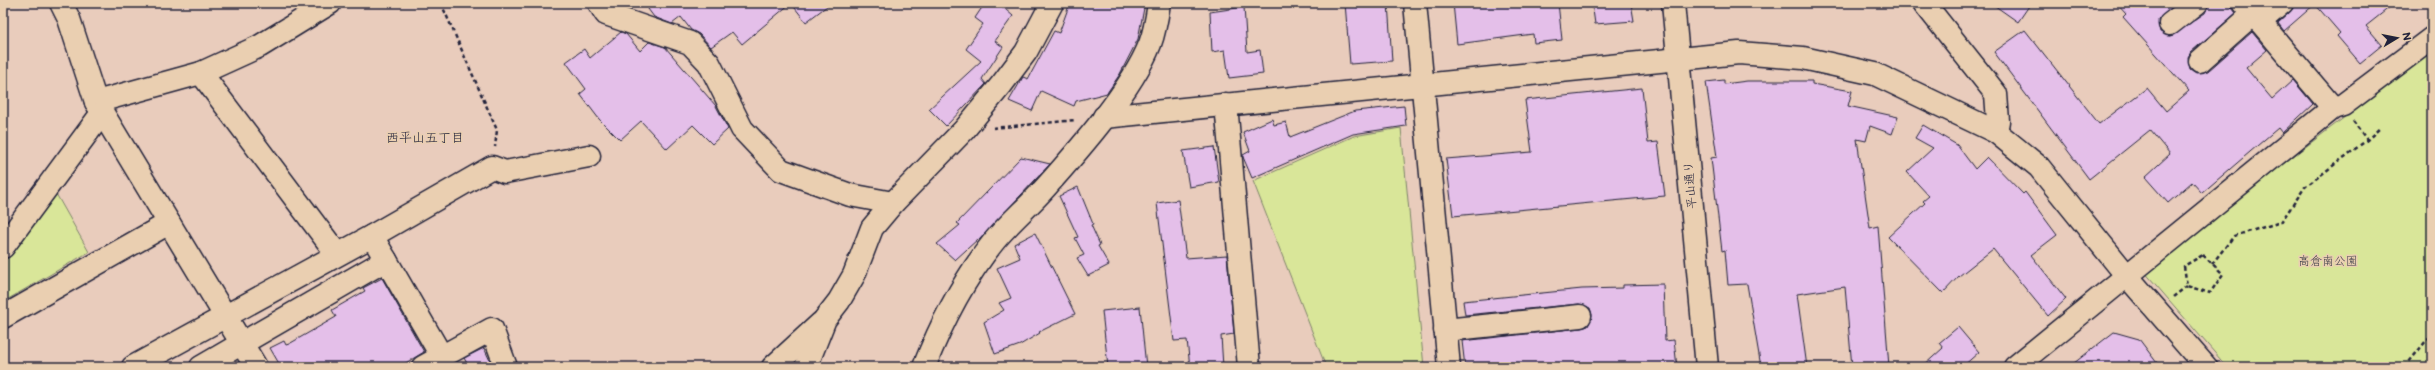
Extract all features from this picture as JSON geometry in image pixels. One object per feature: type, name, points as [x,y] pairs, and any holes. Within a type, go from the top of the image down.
[{"type":"street","points":[[61,3],[69,19],[99,108],[256,367]]},
{"type":"street","points":[[3,247],[99,108],[201,73],[260,46],[330,3]]},
{"type":"street","points":[[599,3],[606,14],[690,43],[709,63],[742,129],[781,170],[850,195],[892,203]]},
{"type":"street","points":[[773,367],[825,319],[840,301],[854,275],[872,228],[892,203],[964,130],[1026,52],[1052,3]]},
{"type":"street","points":[[924,367],[961,291],[994,241],[1045,188],[1104,117],[1133,77],[1150,45],[1156,25],[1159,3]]},
{"type":"street","points":[[1415,3],[1449,367]]},
{"type":"street","name":"平山通り","points":[[1673,3],[1707,367]]},
{"type":"street","points":[[1924,3],[1996,94],[1998,121],[1996,132]]},
{"type":"street","points":[[2170,24],[2197,3]]},
{"type":"street","points":[[2200,61],[2252,13],[2282,3]]},
{"type":"street","points":[[2252,13],[2333,108]]},
{"type":"street","points":[[2015,367],[2333,108],[2343,105],[2432,38]]},
{"type":"street","points":[[1104,117],[1739,53],[1803,58],[1875,74],[1996,132],[2039,167],[2127,276],[2206,367]]},
{"type":"street","points":[[201,73],[337,254]]},
{"type":"street","points":[[1226,104],[1248,367]]},
{"type":"street","points":[[133,367],[225,315],[372,236],[492,167],[505,172],[589,156]]},
{"type":"street","points":[[3,317],[169,223]]},
{"type":"street","points":[[372,236],[386,260],[432,362],[492,329],[506,367]]},
{"type":"street","points":[[201,367],[386,260]]},
{"type":"street","points":[[1445,330],[1580,316]]},
{"type":"street","points":[[806,367],[825,319]]},
{"type":"path","points":[[442,3],[498,130],[492,167]]},
{"type":"path","points":[[964,130],[1104,117]]},
{"type":"path","points":[[2212,264],[2234,236],[2281,222],[2305,188],[2367,140],[2381,127]]},
{"type":"path","points":[[2203,255],[2223,274],[2210,293],[2187,286],[2184,266],[2203,255]]},
{"type":"path","points":[[2170,301],[2187,286]]},
{"type":"path","points":[[2405,367],[2426,341],[2432,338]]},
{"type":"green space","name":"高倉南公園","points":[[2432,51],[2432,361],[2425,367],[2227,367],[2143,270]]},
{"type":"green space","points":[[1401,128],[1424,367],[1326,367],[1253,181],[1354,136]]},
{"type":"green space","points":[[55,192],[89,252],[3,302],[3,258]]},
{"type":"building","points":[[655,3],[791,3],[742,44],[732,32],[711,47],[699,34],[691,30],[681,17],[672,24],[654,17],[648,9]]},
{"type":"building","points":[[791,3],[831,3],[806,22]]},
{"type":"building","points":[[985,3],[998,3],[1013,16],[995,41],[1003,47],[982,79],[986,84],[946,126],[929,109],[981,61],[966,49],[983,24],[975,18]]},
{"type":"building","points":[[1070,3],[1145,3],[1138,39],[1120,74],[1107,93],[1076,101],[1074,106],[1041,91],[1032,111],[1009,101],[1023,77],[1028,79],[1054,31],[1059,33]]},
{"type":"building","points":[[1345,3],[1388,3],[1392,61],[1350,64]]},
{"type":"building","points":[[1453,3],[1558,3],[1562,40],[1534,43],[1533,34],[1457,44]]},
{"type":"building","points":[[1592,3],[1631,3],[1634,21],[1595,24]]},
{"type":"building","points":[[1991,3],[2031,3],[2018,22]]},
{"type":"building","points":[[2116,3],[2177,3],[2158,20],[2160,32],[2171,36],[2205,13],[2209,3],[2228,3],[2236,13],[2191,52],[2188,57],[2190,69],[2196,73],[2208,71],[2252,32],[2267,50],[2246,68],[2272,99],[2293,80],[2313,104],[2282,133],[2278,128],[2202,193],[2192,182],[2168,203],[2145,177],[2170,154],[2150,130],[2089,179],[1994,52],[2025,30],[2099,124],[2147,88],[2166,111],[2189,91],[2123,17],[2126,14]]},
{"type":"building","points":[[2294,3],[2395,3],[2366,26],[2382,45],[2360,63],[2337,36],[2340,33],[2315,4],[2284,31],[2278,23],[2290,12]]},
{"type":"building","points":[[1244,7],[1247,52],[1260,50],[1263,74],[1229,78],[1225,50],[1212,52],[1210,12]]},
{"type":"building","points":[[621,32],[626,34],[640,51],[649,42],[665,47],[716,106],[728,129],[712,144],[693,125],[667,149],[641,121],[620,140],[599,119],[580,94],[586,89],[566,62],[584,49],[590,58]]},
{"type":"building","points":[[1724,80],[1724,84],[1747,81],[1812,81],[1812,84],[1852,91],[1848,106],[1898,117],[1892,134],[1870,126],[1866,141],[1857,139],[1870,228],[1878,226],[1889,367],[1852,367],[1845,287],[1797,294],[1807,367],[1761,367],[1747,284],[1728,285],[1725,250],[1722,251],[1711,158],[1717,157],[1706,82]]},
{"type":"building","points":[[1642,88],[1648,143],[1658,142],[1665,196],[1453,216],[1446,159],[1532,152],[1525,100]]},
{"type":"building","points":[[1404,106],[1406,126],[1353,134],[1252,178],[1243,157],[1243,155],[1250,151],[1243,132],[1272,119],[1274,125],[1286,122],[1290,137],[1355,111]]},
{"type":"building","points":[[1923,125],[1957,145],[1975,169],[1987,157],[2023,194],[2025,192],[2057,235],[2031,255],[2066,299],[2048,316],[1993,249],[1959,276],[1943,293],[1888,237],[1925,203],[1923,201],[1929,196],[1907,172],[1933,148],[1915,138]]},
{"type":"building","points":[[1214,147],[1219,182],[1189,187],[1183,151]]},
{"type":"building","points":[[1021,157],[1050,164],[979,240],[978,239],[955,260],[937,244],[960,225],[957,223]]},
{"type":"building","points":[[1078,187],[1093,224],[1091,225],[1100,245],[1098,246],[1109,265],[1088,276],[1077,258],[1084,255],[1075,238],[1078,237],[1059,196]]},
{"type":"building","points":[[1178,200],[1186,258],[1227,255],[1234,334],[1221,336],[1223,367],[1190,367],[1187,340],[1174,341],[1157,203]]},
{"type":"building","points":[[1035,233],[1075,314],[1039,332],[1040,333],[1020,345],[995,354],[984,322],[1004,310],[999,303],[1011,298],[997,268],[1020,258],[1014,244]]},
{"type":"building","points":[[382,278],[424,352],[399,367],[281,367],[270,348],[284,341],[286,345],[289,344],[336,317],[332,310],[365,291],[363,288]]},
{"type":"building","points":[[1663,284],[1665,341],[1674,340],[1677,367],[1465,367],[1462,341],[1581,328],[1588,326],[1592,315],[1590,308],[1579,304],[1465,315],[1463,301],[1582,289],[1623,288],[1623,285]]},
{"type":"building","points":[[1140,307],[1146,367],[1108,367],[1102,311]]},
{"type":"building","points":[[1958,327],[1979,352],[1962,367],[1922,367],[1943,348],[1939,343]]},
{"type":"building","points":[[2114,332],[2139,339],[2160,367],[2069,367]]},
{"type":"building","points":[[484,348],[493,367],[469,367],[464,358]]},
{"type":"district","name":"西平山五丁目","points":[[425,137]]}]
